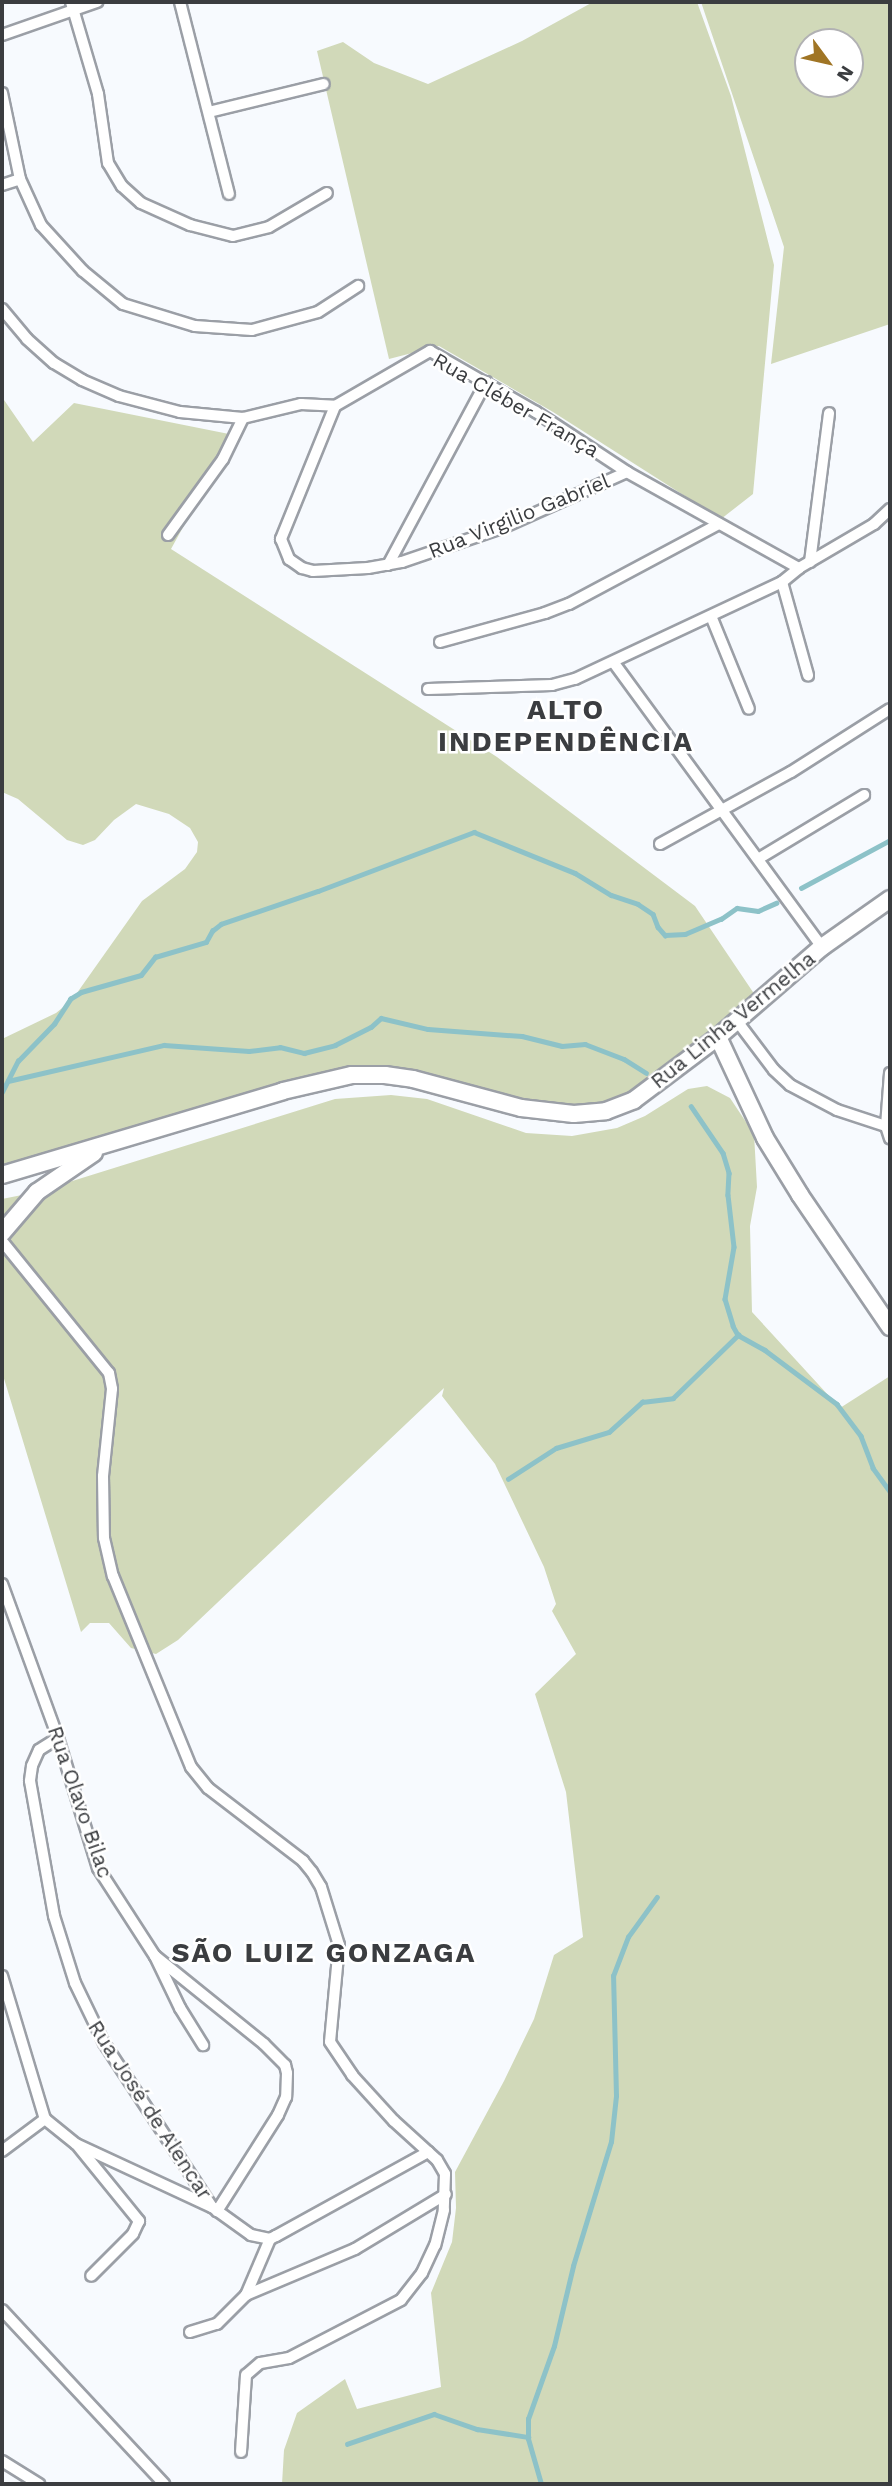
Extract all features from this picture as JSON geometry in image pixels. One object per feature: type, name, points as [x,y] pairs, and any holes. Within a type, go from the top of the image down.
[{"type":"street","points":[[2,35],[73,5],[97,2]]},
{"type":"street","points":[[180,2],[229,194]]},
{"type":"street","points":[[73,5],[98,94],[108,163],[122,186],[141,203],[190,225],[233,236],[269,227],[327,193]]},
{"type":"street","points":[[209,112],[324,84]]},
{"type":"street","points":[[2,93],[20,179],[41,225],[83,271],[123,304],[195,326],[252,330],[318,312],[358,286]]},
{"type":"street","points":[[2,185],[20,179]]},
{"type":"street","points":[[2,309],[27,339],[54,363],[82,380],[119,396],[180,412],[243,418],[301,404],[335,406]]},
{"type":"street","name":"Rua Cléber França","points":[[335,406],[430,351],[486,382],[627,472],[799,568]]},
{"type":"street","points":[[388,565],[486,382]]},
{"type":"street","name":"Rua Virgilio Gabriel","points":[[335,406],[281,539],[289,559],[302,568],[313,571],[388,565],[502,528],[627,472]]},
{"type":"street","points":[[810,562],[829,413]]},
{"type":"street","points":[[168,535],[223,459],[243,418]]},
{"type":"street","points":[[428,689],[552,685],[614,663],[782,582],[799,568],[873,524],[890,509]]},
{"type":"street","points":[[440,642],[569,604],[719,524]]},
{"type":"street","points":[[782,582],[808,675]]},
{"type":"street","points":[[711,615],[749,709]]},
{"type":"street","points":[[614,663],[822,947]]},
{"type":"street","points":[[660,844],[791,772],[890,709]]},
{"type":"street","points":[[758,859],[864,796]]},
{"type":"street","name":"Rua Linha Vermelha","points":[[115,1139],[283,1091],[352,1075],[385,1075],[413,1079],[520,1108],[574,1114],[606,1111],[634,1100],[718,1037],[822,947],[890,899]]},
{"type":"street","points":[[737,1021],[774,1070],[790,1085],[837,1110],[886,1126]]},
{"type":"street","points":[[718,1037],[742,1093],[772,1149],[890,1327]]},
{"type":"street","points":[[890,1073],[886,1126],[890,1138]]},
{"type":"street","points":[[2,1175],[115,1139]]},
{"type":"street","points":[[2,1233],[51,1180],[115,1139]]},
{"type":"street","points":[[2,1241],[109,1373],[112,1389],[103,1476],[104,1538],[113,1576],[191,1767],[208,1788],[303,1861],[312,1872],[321,1887],[339,1945],[330,2042],[352,2075],[442,2166],[446,2194],[440,2227],[429,2259],[414,2286],[401,2300],[289,2358],[260,2363],[246,2375],[242,2452]]},
{"type":"street","name":"Rua Olavo Bilac","points":[[2,1584],[58,1738],[98,1868],[155,1956],[180,2008],[203,2045]]},
{"type":"street","name":"Rua José de Alencar","points":[[58,1738],[39,1751],[32,1766],[30,1781],[54,1916],[75,1983],[104,2043],[215,2209]]},
{"type":"street","points":[[155,1956],[264,2045],[285,2065],[287,2073],[286,2097],[278,2115],[215,2209]]},
{"type":"street","points":[[2,1976],[45,2119],[76,2144],[215,2209],[251,2235],[270,2239],[286,2232],[428,2152]]},
{"type":"street","points":[[2,2151],[45,2119]]},
{"type":"street","points":[[76,2144],[98,2175],[138,2218],[133,2234],[91,2276]]},
{"type":"street","points":[[246,2295],[355,2249],[446,2194]]},
{"type":"street","points":[[190,2332],[217,2324],[246,2295],[270,2239]]},
{"type":"street","points":[[2,2309],[164,2484]]},
{"type":"street","points":[[2,2461],[39,2484]]},
{"type":"green space","points":[[593,2],[697,2],[731,96],[774,265],[753,494],[721,519],[553,412],[439,346],[389,359],[317,51],[343,42],[374,63],[428,84],[522,41]]},
{"type":"green space","points":[[701,2],[890,2],[890,324],[771,364],[784,247]]},
{"type":"green space","points":[[2,397],[33,442],[74,403],[234,435],[171,549],[497,757],[695,906],[759,1001],[657,1081],[605,1107],[518,1106],[433,1076],[373,1071],[2,1175],[2,1039],[56,1013],[72,1000],[142,901],[185,869],[197,852],[198,842],[190,828],[169,814],[136,804],[114,820],[95,840],[83,845],[67,840],[18,799],[2,792]]},
{"type":"green space","points":[[707,1086],[730,1098],[754,1134],[757,1187],[750,1226],[752,1312],[840,1408],[890,1376],[890,2484],[282,2484],[284,2450],[297,2413],[345,2379],[357,2409],[441,2387],[431,2293],[452,2242],[456,2208],[455,2172],[534,2019],[554,1955],[583,1937],[566,1792],[535,1694],[576,1654],[552,1611],[556,1604],[544,1567],[495,1464],[442,1396],[444,1388],[178,1640],[156,1654],[131,1648],[109,1623],[90,1623],[81,1632],[2,1372],[2,1199],[37,1192],[335,1099],[391,1095],[427,1099],[526,1133],[572,1136],[617,1128],[645,1116],[688,1089]]},
{"type":"waterway","points":[[2,1092],[18,1061],[54,1024],[70,999],[81,992],[141,975],[155,957],[206,942],[212,931],[221,924],[318,891],[474,832],[575,873],[611,895],[638,904],[653,914],[658,927],[665,935],[685,934],[721,919],[737,908],[758,911],[776,903]]},
{"type":"waterway","points":[[801,888],[890,840]]},
{"type":"waterway","points":[[8,1081],[164,1045],[249,1051],[280,1047],[304,1053],[335,1045],[371,1027],[381,1018],[428,1029],[522,1036],[562,1046],[585,1044],[624,1059],[646,1073]]},
{"type":"waterway","points":[[691,1106],[723,1153],[729,1173],[728,1195],[734,1247],[725,1299],[733,1326],[738,1335],[765,1350],[837,1404],[861,1436],[873,1468],[890,1491]]},
{"type":"waterway","points":[[508,1479],[556,1448],[609,1432],[642,1402],[673,1398],[738,1335]]},
{"type":"waterway","points":[[541,2484],[528,2439],[528,2419],[554,2346],[573,2266],[611,2142],[616,2096],[613,1976],[628,1937],[657,1897]]},
{"type":"waterway","points":[[347,2444],[434,2414],[477,2429],[528,2437]]},
{"type":"district","name":"ALTO INDEPENDÊNCIA","points":[[566,726]]},
{"type":"district","name":"SÃO LUIZ GONZAGA","points":[[324,1953]]}]
